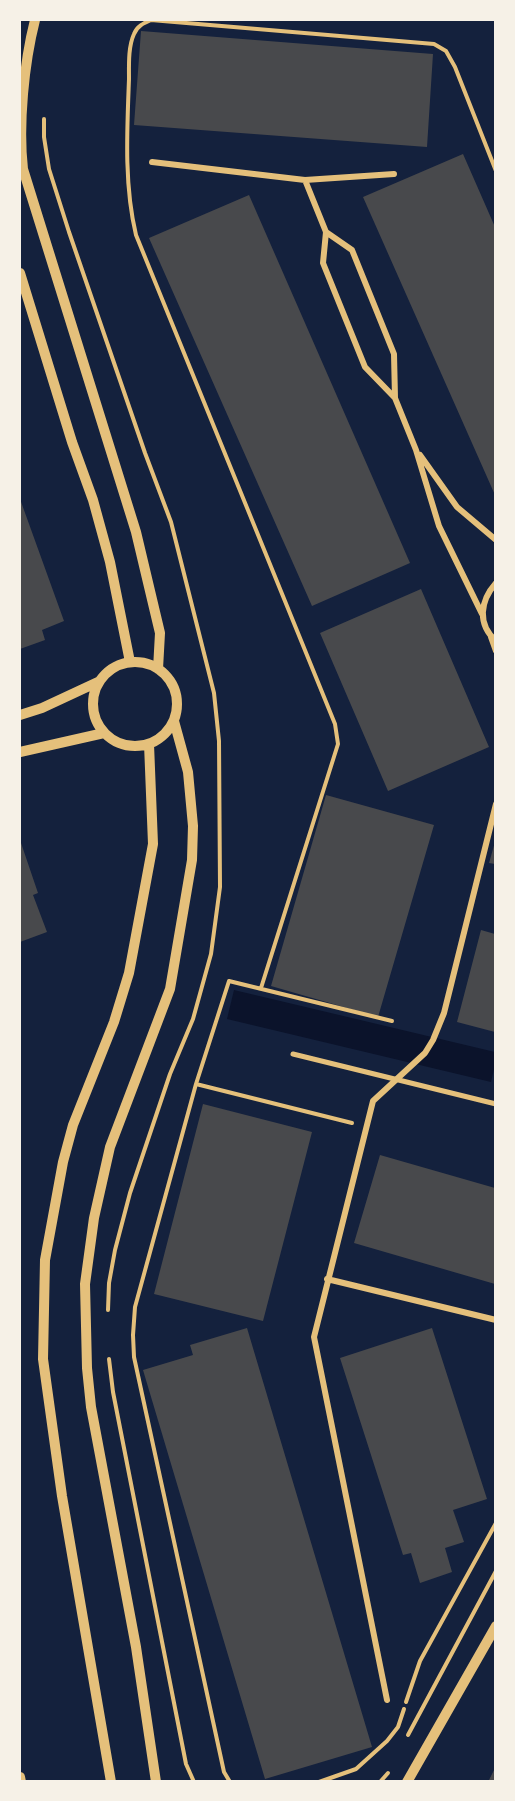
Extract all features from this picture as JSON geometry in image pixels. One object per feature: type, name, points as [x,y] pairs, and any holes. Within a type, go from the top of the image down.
[{"type":"street","points":[[35,20],[26,78],[20,142],[23,169],[136,532],[160,633],[158,669]]},
{"type":"street","points":[[152,162],[305,180],[394,174]]},
{"type":"street","points":[[305,180],[326,232],[323,263],[365,367],[395,398]]},
{"type":"street","points":[[326,232],[352,250],[394,354],[395,398],[416,450],[439,526],[482,614]]},
{"type":"street","points":[[20,273],[72,442],[93,500],[110,562],[130,662]]},
{"type":"street","points":[[416,450],[457,507],[495,540]]},
{"type":"street","points":[[495,583],[483,602],[482,614],[484,626],[493,639],[495,651]]},
{"type":"street","points":[[20,715],[42,708],[100,681],[113,668],[130,662],[144,663],[158,669],[169,679],[176,692],[177,706],[174,721],[164,735],[149,744],[132,746],[117,742],[104,733],[96,722],[93,708],[94,694],[100,681]]},
{"type":"street","points":[[156,1782],[136,1647],[91,1407],[87,1368],[85,1284],[94,1218],[110,1147],[170,988],[192,860],[193,826],[188,772],[174,721]]},
{"type":"street","points":[[20,752],[104,733]]},
{"type":"street","points":[[111,1782],[62,1496],[43,1359],[45,1260],[63,1162],[73,1125],[114,1022],[129,973],[153,844],[149,744]]},
{"type":"street","points":[[387,1700],[314,1337],[373,1101],[425,1053],[433,1040],[444,1013],[495,804]]},
{"type":"street","points":[[293,1054],[495,1104]]},
{"type":"street","points":[[327,1279],[495,1320]]},
{"type":"street","points":[[407,1782],[495,1626]]},
{"type":"street","points":[[20,1777],[21,1782]]},
{"type":"path","points":[[261,988],[338,744],[335,724],[136,235],[132,217],[128,148],[130,53],[133,34],[142,24],[151,20],[434,44],[446,51],[455,67],[495,171]]},
{"type":"path","points":[[231,1782],[224,1772],[134,1357],[135,1307],[196,1084],[229,981],[392,1021]]},
{"type":"path","points":[[196,1084],[366,1126]]},
{"type":"path","points":[[319,1782],[356,1769],[387,1741],[398,1726],[420,1661],[495,1524]]},
{"type":"path","points":[[402,1745],[495,1571]]},
{"type":"path","points":[[380,1782],[392,1766]]},
{"type":"water","points":[[234,990],[495,1052],[491,1082],[227,1019]]},
{"type":"building","points":[[141,31],[433,54],[427,147],[134,125]]},
{"type":"building","points":[[463,154],[495,227],[495,495],[363,197]]},
{"type":"building","points":[[249,195],[410,563],[312,606],[149,238]]},
{"type":"building","points":[[20,499],[64,621],[42,630],[45,640],[20,649]]},
{"type":"building","points":[[421,589],[489,747],[388,791],[320,633]]},
{"type":"building","points":[[326,795],[434,825],[378,1017],[271,986]]},
{"type":"building","points":[[20,840],[38,893],[33,895],[47,932],[20,942]]},
{"type":"building","points":[[495,842],[495,864],[489,863]]},
{"type":"building","points":[[481,930],[495,934],[495,1032],[457,1022]]},
{"type":"building","points":[[203,1104],[312,1132],[263,1321],[154,1294]]},
{"type":"building","points":[[380,1155],[495,1188],[495,1284],[354,1243]]},
{"type":"building","points":[[247,1328],[372,1747],[265,1779],[143,1370],[193,1355],[190,1345]]},
{"type":"building","points":[[432,1328],[487,1499],[453,1510],[464,1542],[445,1548],[452,1572],[420,1583],[411,1553],[403,1555],[340,1358]]},
{"type":"building","points":[[495,1768],[495,1782],[488,1782]]}]
